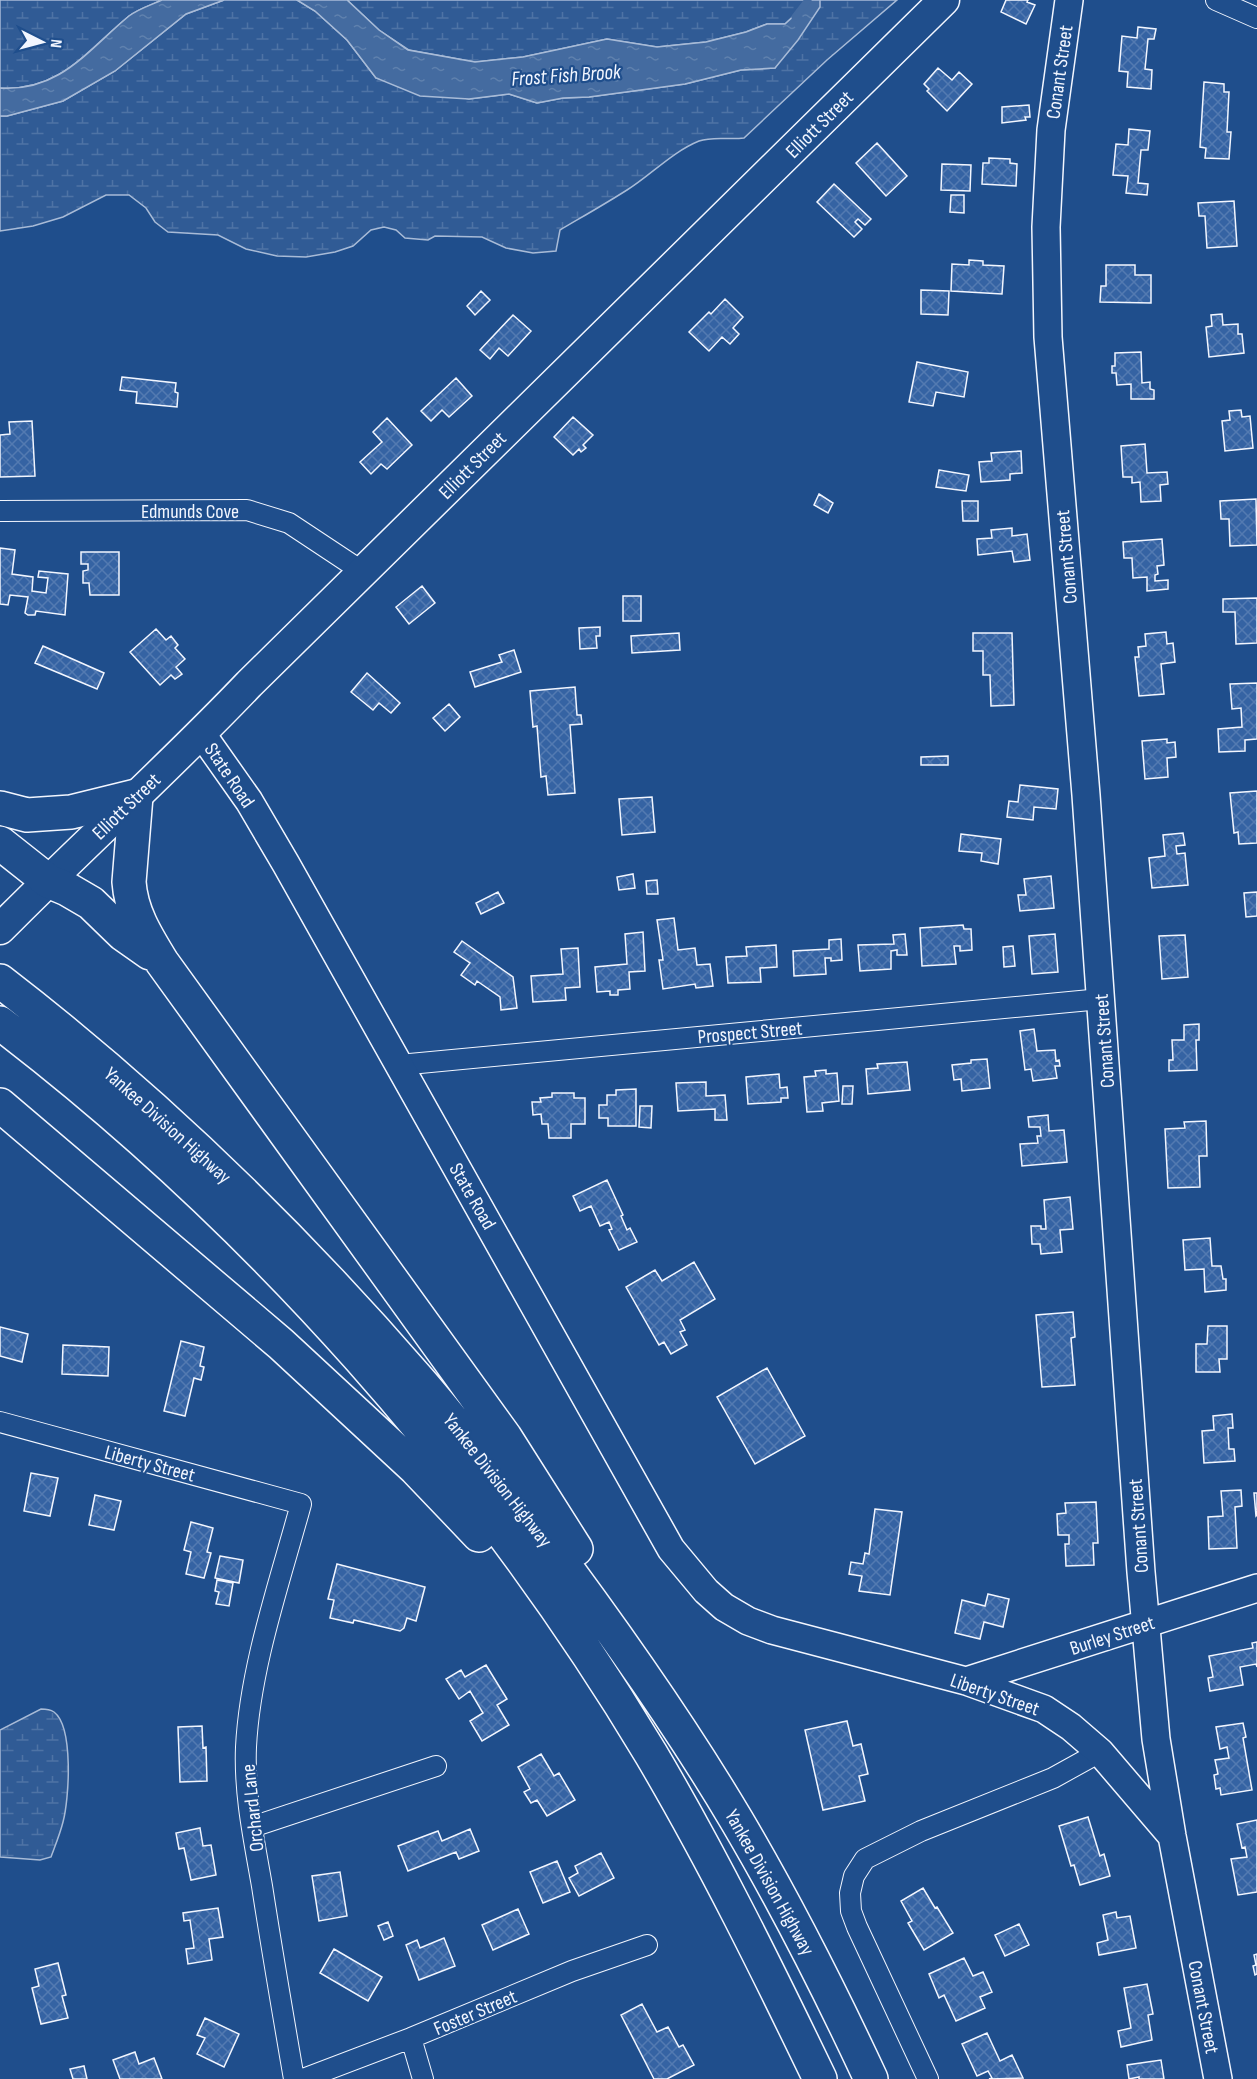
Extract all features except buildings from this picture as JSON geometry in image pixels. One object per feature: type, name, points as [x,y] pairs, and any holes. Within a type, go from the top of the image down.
[{"type":"highway","points":[[0,808],[27,815],[72,812],[136,796],[129,892],[138,922],[162,962],[506,1437],[600,1587],[649,1657],[692,1750]]},
{"type":"highway","points":[[0,843],[48,881],[91,903],[123,934],[162,962]]},
{"type":"highway","name":"Yankee Division Highway","points":[[0,981],[37,1009],[170,1123],[226,1176],[328,1278],[419,1380],[604,1618],[692,1750],[773,1883],[871,2079]]},
{"type":"highway","name":"Yankee Division Highway","points":[[9,1030],[77,1084],[183,1179],[286,1280],[360,1360],[466,1487],[543,1588],[597,1668],[651,1755],[758,1952],[820,2079]]},
{"type":"highway","points":[[4,1111],[281,1344],[416,1469],[518,1580],[590,1677],[680,1806]]},
{"type":"main road","name":"Elliott Street","points":[[0,929],[944,0]]},
{"type":"main road","name":"Conant Street","points":[[1070,0],[1051,130],[1046,227],[1046,286],[1050,357],[1081,724],[1139,1550],[1156,1738],[1218,2079]]},
{"type":"main road","name":"State Road","points":[[201,733],[249,801],[671,1549],[706,1591],[724,1607],[748,1621],[772,1630]]},
{"type":"main road","name":"Burley Street","points":[[966,1680],[1257,1588]]},
{"type":"main road","name":"Liberty Street","points":[[772,1630],[966,1680],[1044,1709],[1071,1727],[1100,1752],[1172,1836]]},
{"type":"street","points":[[1216,0],[1257,18]]},
{"type":"street","name":"Edmunds Cove","points":[[0,511],[247,510],[289,523],[363,572]]},
{"type":"street","name":"Prospect Street","points":[[399,1065],[1101,999]]},
{"type":"street","name":"Liberty Street","points":[[0,1422],[301,1504]]},
{"type":"street","name":"Orchard Lane","points":[[294,2079],[252,1827],[246,1785],[246,1746],[260,1657],[301,1504]]},
{"type":"street","points":[[928,2079],[851,1911],[850,1893],[854,1876],[865,1859],[877,1852],[1053,1778],[1100,1752]]},
{"type":"street","points":[[252,1827],[435,1766]]},
{"type":"street","name":"Foster Street","points":[[303,2079],[411,2038],[572,1971],[647,1945]]},
{"type":"street","points":[[411,2038],[423,2079]]},
{"type":"green space","points":[[0,0],[162,0],[129,16],[86,55],[56,76],[40,83],[0,88]]},
{"type":"green space","points":[[224,0],[297,0],[315,11],[347,40],[376,78],[469,99],[509,94],[537,103],[685,84],[741,70],[775,68],[819,0],[897,0],[827,60],[744,138],[715,138],[699,141],[680,151],[627,190],[560,230],[556,251],[533,253],[506,248],[482,237],[435,236],[428,240],[405,238],[396,230],[384,227],[371,230],[353,246],[335,252],[306,257],[277,256],[246,249],[218,235],[168,232],[155,222],[146,208],[129,195],[106,195],[63,217],[33,226],[0,231],[0,116],[63,101],[115,71],[186,14]]},
{"type":"green space","points":[[347,0],[811,0],[785,24],[767,24],[706,42],[657,47],[607,39],[523,57],[475,62],[409,50],[379,30]]},
{"type":"green space","points":[[41,1709],[54,1712],[65,1732],[68,1781],[62,1826],[51,1857],[40,1860],[0,1857],[0,1730]]},
{"type":"water","points":[[162,0],[224,0],[186,14],[115,71],[63,101],[0,116],[0,88],[40,83],[56,76],[86,55],[129,16]]},
{"type":"water","points":[[297,0],[347,0],[379,30],[408,50],[475,62],[523,57],[607,39],[657,47],[706,42],[767,24],[785,24],[811,0],[820,0],[820,7],[798,40],[775,68],[741,70],[685,84],[537,103],[509,94],[469,99],[420,96],[376,78],[347,40],[315,11]]},
{"type":"waterway","name":"Frost Fish Brook","points":[[795,17],[808,0]]}]
